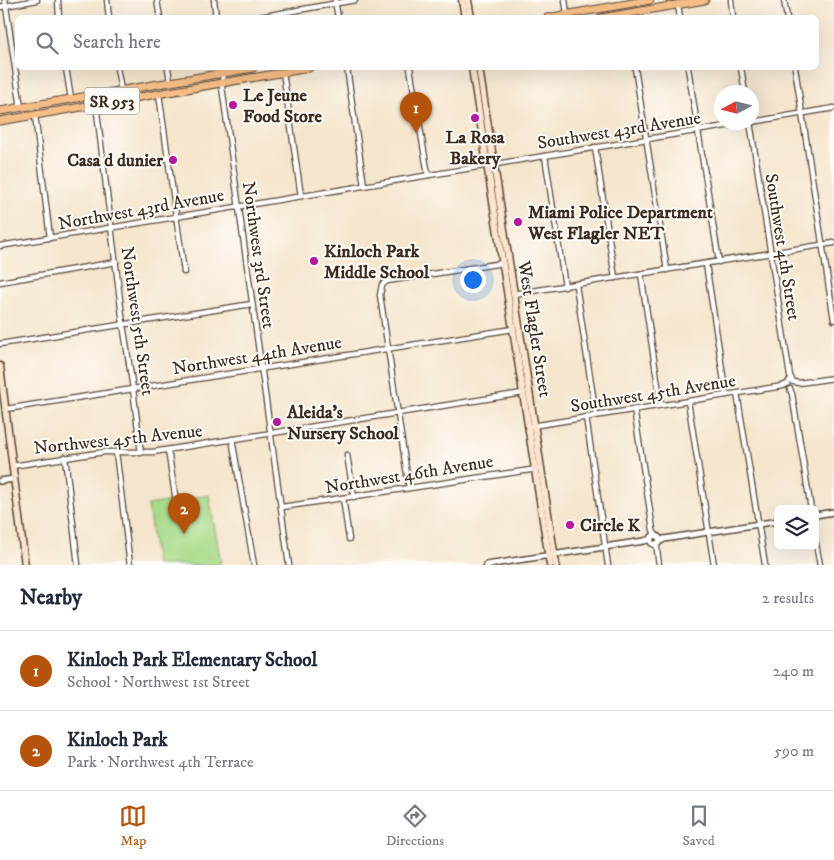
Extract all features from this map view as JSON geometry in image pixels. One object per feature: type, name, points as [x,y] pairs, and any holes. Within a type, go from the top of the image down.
[{"type":"main road","points":[[462,0],[464,15]]},
{"type":"main road","points":[[468,0],[470,15]]},
{"type":"main road","points":[[571,15],[584,11],[650,0]]},
{"type":"main road","points":[[626,15],[705,0]]},
{"type":"main road","points":[[626,15],[632,2]]},
{"type":"main road","name":"SR 953","points":[[0,111],[170,82],[223,70]]},
{"type":"main road","name":"SR 953","points":[[0,120],[296,70]]},
{"type":"main road","name":"West Flagler Street","points":[[472,70],[490,165],[523,393],[531,426]]},
{"type":"main road","name":"West Flagler Street","points":[[479,70],[502,263],[521,338],[531,426],[552,556],[556,565]]},
{"type":"main road","points":[[96,104],[101,97],[112,92]]},
{"type":"main road","points":[[56,111],[66,105],[71,99]]},
{"type":"main road","points":[[513,329],[521,338]]},
{"type":"main road","points":[[0,366],[25,565]]},
{"type":"main road","name":"West Flagler Street","points":[[550,565],[552,556]]},
{"type":"street","points":[[21,108],[3,4],[37,0]]},
{"type":"street","points":[[54,0],[58,15]]},
{"type":"street","points":[[107,0],[110,15]]},
{"type":"street","points":[[158,0],[160,15]]},
{"type":"street","points":[[214,0],[216,15]]},
{"type":"street","points":[[269,15],[355,0]]},
{"type":"street","points":[[565,0],[568,15]]},
{"type":"street","points":[[731,0],[733,15]]},
{"type":"street","points":[[784,0],[786,15]]},
{"type":"street","points":[[336,2],[338,15]]},
{"type":"street","points":[[678,5],[680,15]]},
{"type":"street","points":[[66,70],[71,99]]},
{"type":"street","points":[[117,70],[121,90]]},
{"type":"street","points":[[168,70],[170,82]]},
{"type":"street","name":"Northwest 3rd Street","points":[[223,70],[222,82],[238,207],[289,565]]},
{"type":"street","points":[[347,70],[364,186]]},
{"type":"street","points":[[410,70],[428,175]]},
{"type":"street","points":[[635,70],[667,270]]},
{"type":"street","points":[[688,70],[719,262]]},
{"type":"street","points":[[741,70],[744,85]]},
{"type":"street","points":[[795,70],[834,320]]},
{"type":"street","points":[[284,72],[301,196]]},
{"type":"street","points":[[159,94],[184,272]]},
{"type":"street","name":"Northwest 5th Street","points":[[96,104],[141,453]]},
{"type":"street","name":"Southwest 43rd Avenue","points":[[759,121],[834,108]]},
{"type":"street","points":[[35,115],[50,238]]},
{"type":"street","name":"Southwest 43rd Avenue","points":[[490,165],[714,128]]},
{"type":"street","name":"Southwest 4th Street","points":[[751,130],[810,505]]},
{"type":"street","points":[[595,147],[615,278]]},
{"type":"street","points":[[545,156],[565,287]]},
{"type":"street","name":"Northwest 43rd Avenue","points":[[0,246],[490,165]]},
{"type":"street","points":[[510,293],[565,287],[834,243]]},
{"type":"street","points":[[0,282],[116,262]]},
{"type":"street","points":[[409,488],[380,295],[382,286],[387,281],[502,263]]},
{"type":"street","points":[[706,264],[726,395]]},
{"type":"street","points":[[641,274],[661,405]]},
{"type":"street","points":[[576,285],[596,416]]},
{"type":"street","points":[[0,344],[252,304]]},
{"type":"street","name":"Northwest 44th Avenue","points":[[6,410],[513,329]]},
{"type":"street","name":"Southwest 45th Avenue","points":[[531,426],[834,378]]},
{"type":"street","name":"Northwest 45th Avenue","points":[[12,466],[65,457],[116,452],[141,453],[168,450],[523,393]]},
{"type":"street","points":[[737,393],[765,565]]},
{"type":"street","points":[[688,401],[714,565]]},
{"type":"street","points":[[634,409],[659,565]]},
{"type":"street","points":[[586,417],[608,565]]},
{"type":"street","points":[[232,439],[254,565]]},
{"type":"street","points":[[168,450],[176,501]]},
{"type":"street","points":[[116,452],[130,565]]},
{"type":"street","points":[[347,456],[354,497]]},
{"type":"street","points":[[65,457],[78,565]]},
{"type":"street","name":"Northwest 46th Avenue","points":[[282,507],[538,468]]},
{"type":"street","points":[[0,481],[14,479]]},
{"type":"street","points":[[343,498],[349,539]]},
{"type":"street","points":[[819,514],[834,512]]},
{"type":"street","points":[[486,565],[774,522]]},
{"type":"street","points":[[817,550],[820,565]]},
{"type":"green space","points":[[209,495],[221,563],[215,565],[156,565],[148,505]]},
{"type":"place","name":"Le Jeune Food Store","points":[[233,105]]},
{"type":"place","name":"La Rosa Bakery","points":[[475,118]]},
{"type":"place","name":"Kinloch Park Elementary School","points":[[416,133]]},
{"type":"place","name":"Casa d dunier","points":[[173,160]]},
{"type":"place","name":"Miami Police Department West Flagler NET","points":[[518,222]]},
{"type":"place","name":"Kinloch Park Middle School","points":[[314,261]]},
{"type":"place","name":"Aleida's Nursery School","points":[[277,422]]},
{"type":"place","name":"Circle K","points":[[570,525]]},
{"type":"place","name":"Kinloch Park","points":[[184,534]]}]
